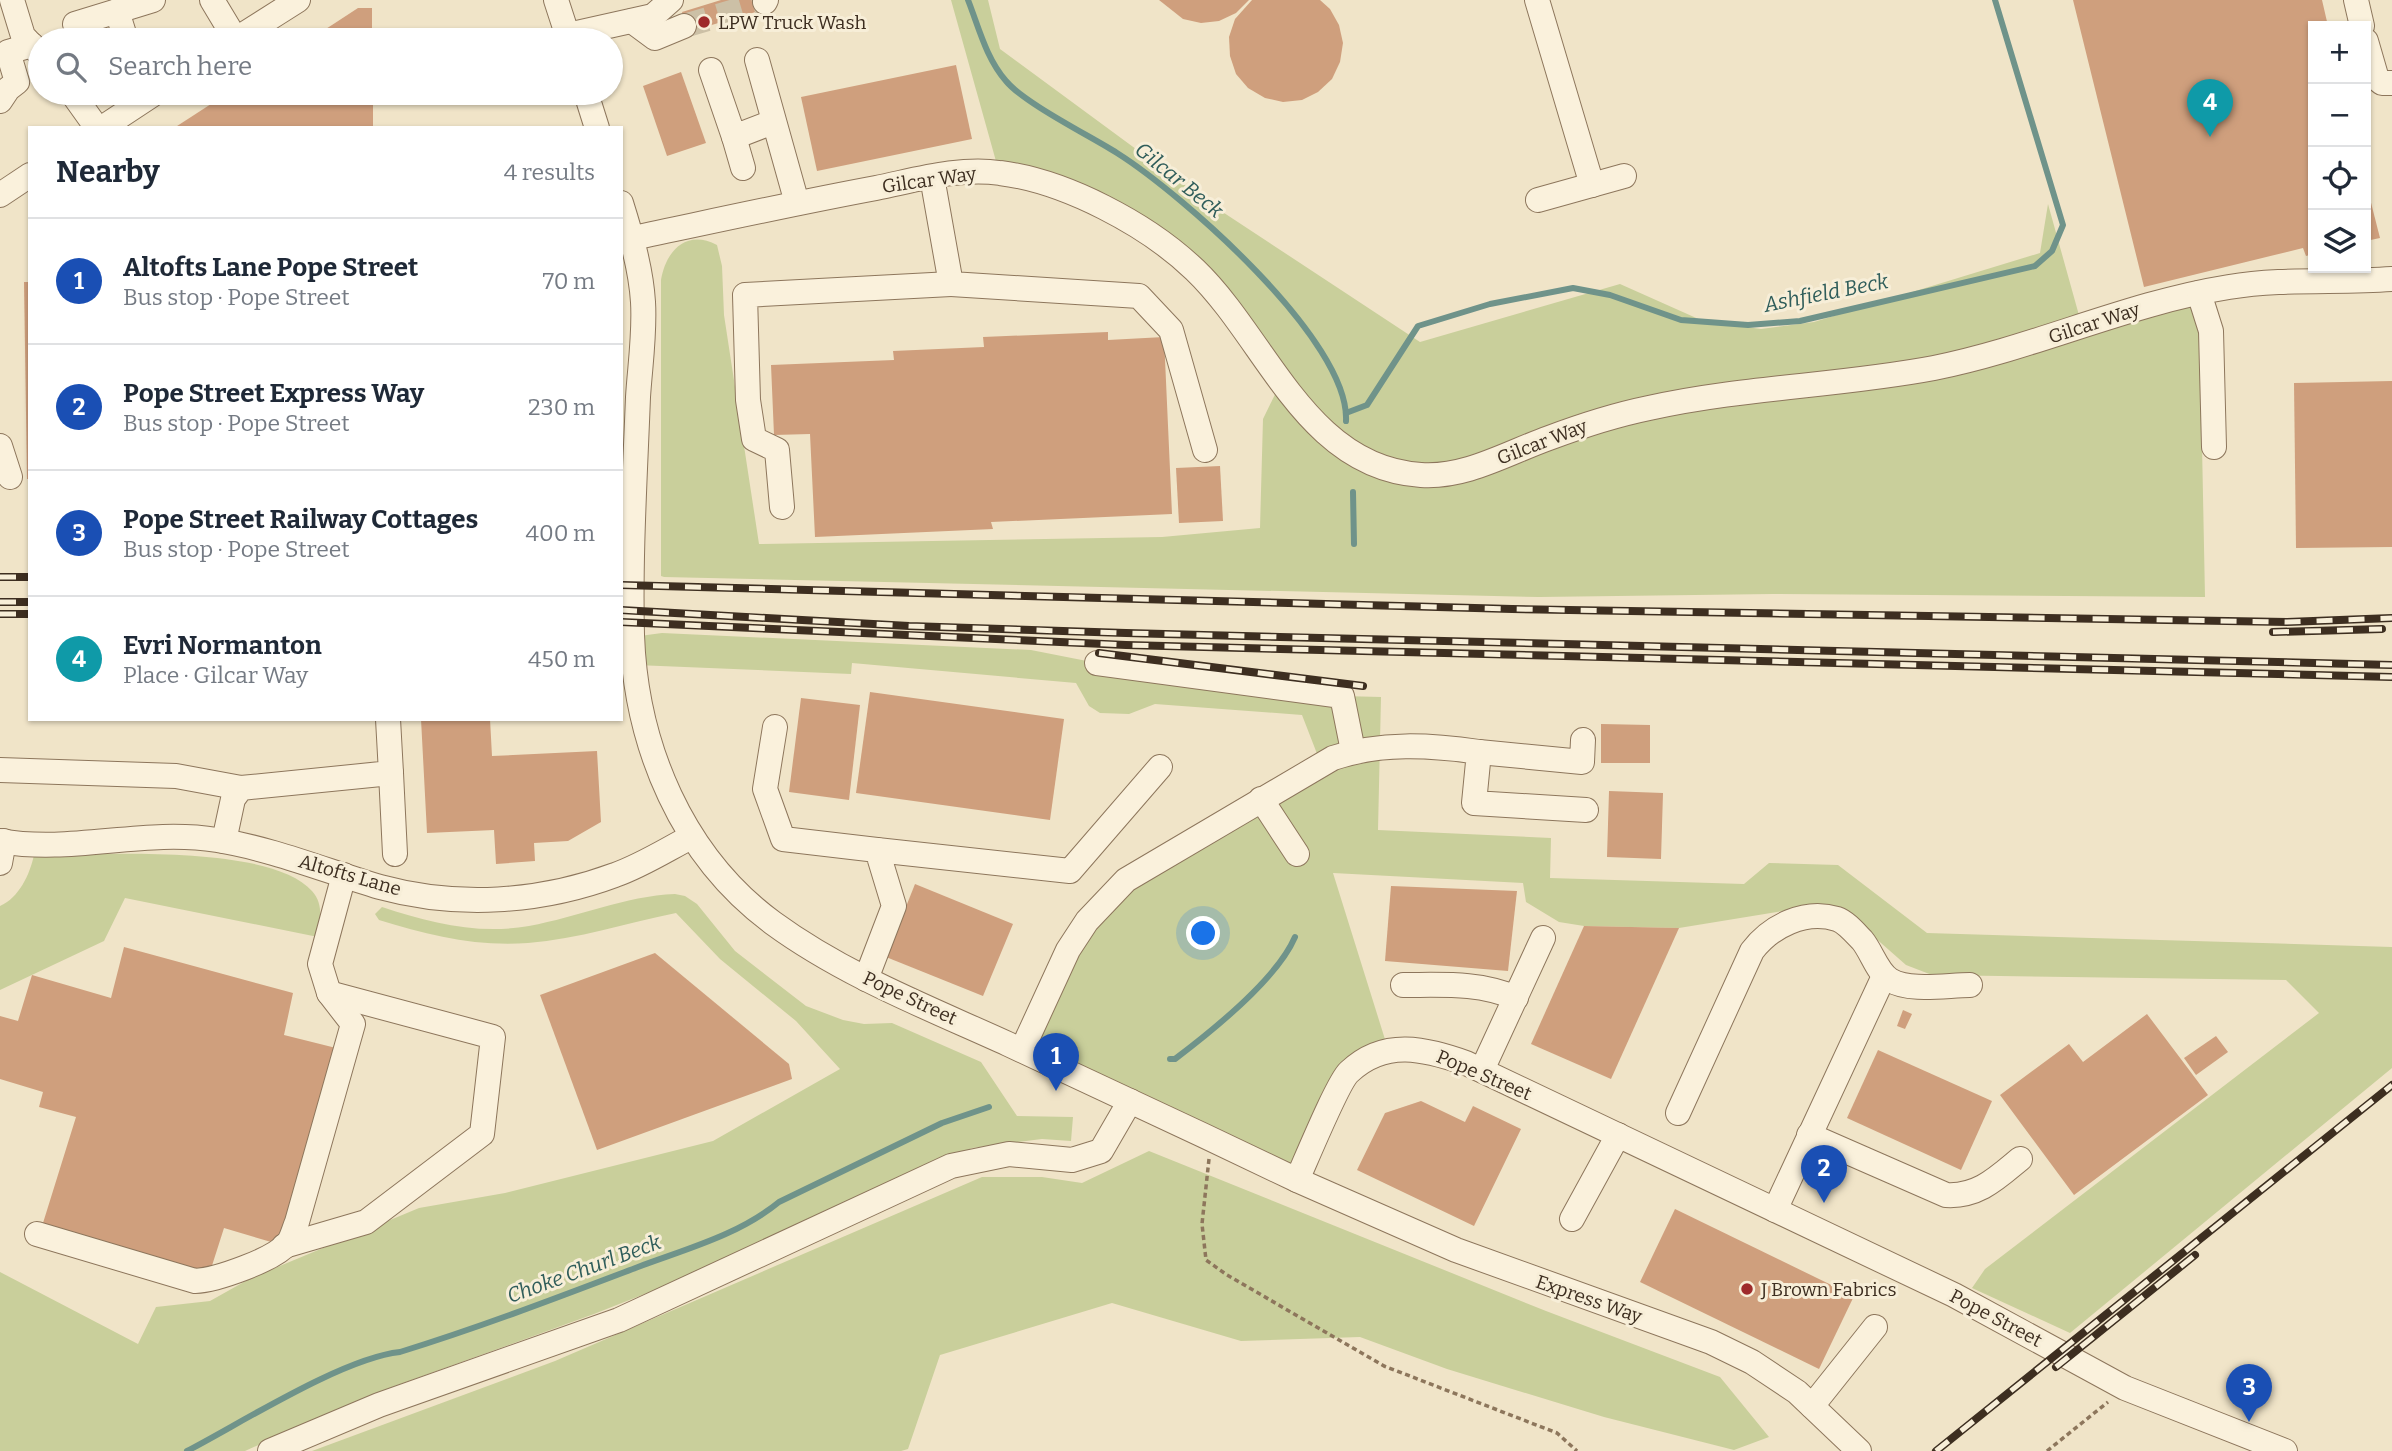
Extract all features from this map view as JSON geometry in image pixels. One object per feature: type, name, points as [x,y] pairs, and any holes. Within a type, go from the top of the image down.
[{"type":"street","points":[[12,0],[23,36],[28,41]]},
{"type":"street","points":[[75,23],[153,0]]},
{"type":"street","points":[[212,0],[229,28]]},
{"type":"street","points":[[255,28],[298,0]]},
{"type":"street","points":[[556,0],[565,28]]},
{"type":"street","points":[[606,28],[653,16],[671,0]]},
{"type":"street","points":[[1536,0],[1592,185]]},
{"type":"street","points":[[2356,0],[2361,21]]},
{"type":"street","points":[[117,11],[122,28]]},
{"type":"street","points":[[632,21],[654,38],[684,26]]},
{"type":"street","points":[[0,102],[8,89],[17,82],[4,51],[28,50]]},
{"type":"street","points":[[2371,58],[2377,79],[2382,83],[2392,83]]},
{"type":"street","points":[[757,60],[797,203]]},
{"type":"street","points":[[712,70],[743,168]]},
{"type":"street","points":[[81,105],[97,126]]},
{"type":"street","points":[[102,126],[136,105]]},
{"type":"street","points":[[590,105],[596,126]]},
{"type":"street","points":[[734,137],[774,122]]},
{"type":"street","name":"Gilcar Way","points":[[632,239],[932,177],[976,172],[1025,178],[1104,208],[1169,248],[1197,272],[1321,430],[1356,457],[1377,467],[1426,476],[1468,470],[1549,438],[1643,409],[1744,390],[1854,380],[1940,367],[2199,293],[2268,283],[2392,279]]},
{"type":"street","points":[[1538,200],[1624,176]]},
{"type":"street","points":[[0,195],[28,177]]},
{"type":"street","points":[[932,177],[951,284]]},
{"type":"street","points":[[623,210],[632,239],[643,303],[631,361],[632,636],[640,695],[653,754],[668,797],[691,837]]},
{"type":"street","points":[[782,507],[777,450],[754,439],[748,400],[745,295],[951,284],[1139,296],[1171,330],[1205,450]]},
{"type":"street","points":[[2199,293],[2211,331],[2214,447]]},
{"type":"street","points":[[0,446],[10,477]]},
{"type":"street","points":[[1107,671],[1342,696],[1353,751]]},
{"type":"street","points":[[388,721],[395,855]]},
{"type":"street","points":[[775,727],[765,789],[783,839],[1070,871],[1160,767]]},
{"type":"street","points":[[1022,1050],[1069,950],[1087,921],[1108,898],[1149,864],[1333,758],[1353,751],[1391,746],[1479,751],[1583,762],[1583,740]]},
{"type":"street","points":[[1479,751],[1474,803],[1586,810]]},
{"type":"street","points":[[0,770],[176,776],[241,788],[391,773]]},
{"type":"street","points":[[224,841],[233,799],[241,788]]},
{"type":"street","points":[[1261,799],[1297,854]]},
{"type":"street","name":"Altofts Lane","points":[[2,848],[167,836],[224,841],[304,861],[382,887],[448,901],[512,899],[566,890],[616,875],[691,837]]},
{"type":"street","name":"Pope Street","points":[[691,837],[730,886],[774,924],[866,979],[1297,1180],[1348,1072],[1388,1049],[1436,1053],[1482,1070],[1954,1295],[2125,1388],[2285,1451]]},
{"type":"street","points":[[866,979],[894,906],[877,850]]},
{"type":"street","points":[[284,1246],[297,1222],[352,1024],[329,993],[320,964],[344,875]]},
{"type":"street","points":[[1678,1113],[1752,951],[1775,927],[1822,916],[1840,920],[1872,953],[1884,976],[1906,985],[1970,985]]},
{"type":"street","points":[[1482,1070],[1544,938]]},
{"type":"street","points":[[1775,1210],[1884,976]]},
{"type":"street","points":[[1404,985],[1469,984],[1498,990],[1516,998]]},
{"type":"street","points":[[37,1234],[195,1281],[207,1281],[248,1265],[284,1246],[366,1222],[482,1134],[493,1037],[329,993]]},
{"type":"street","points":[[270,1451],[379,1405],[619,1320],[951,1166],[1009,1154],[1072,1160],[1101,1151],[1129,1101]]},
{"type":"street","points":[[1572,1219],[1588,1184],[1618,1135]]},
{"type":"street","points":[[1810,1135],[1946,1195],[1969,1193],[1986,1187],[2021,1159]]},
{"type":"street","name":"Express Way","points":[[1297,1180],[1537,1282],[1711,1342],[1752,1362],[1812,1406],[1859,1451]]},
{"type":"street","points":[[1812,1406],[1875,1327]]},
{"type":"path","points":[[1213,1140],[1202,1224],[1206,1260],[1227,1275],[1384,1366],[1557,1433],[1577,1451]]},
{"type":"path","points":[[2047,1451],[2125,1388]]},
{"type":"green space","points":[[951,0],[988,0],[1000,49],[1212,205],[1420,342],[1620,284],[1703,321],[1761,329],[1814,322],[2040,253],[2048,204],[2082,326],[2199,293],[2205,597],[1773,594],[1539,597],[661,576],[661,280],[673,252],[687,241],[696,240],[717,245],[722,266],[724,315],[759,544],[1162,537],[1260,528],[1263,419],[1282,380],[1169,248],[999,172]]},
{"type":"green space","points":[[662,633],[1031,650],[1097,663],[1342,696],[1381,697],[1378,830],[1551,838],[1550,878],[1744,884],[1769,863],[1838,865],[1927,933],[2392,947],[2392,1068],[2070,1333],[1972,1288],[1985,1269],[2319,1013],[2286,980],[1932,975],[1906,965],[1848,914],[1819,905],[1679,928],[1584,926],[1559,922],[1526,902],[1523,883],[1333,873],[1388,1049],[1348,1072],[1297,1180],[1022,1050],[1108,898],[1321,764],[1302,715],[1155,704],[1129,714],[1100,713],[1089,706],[1076,683],[852,663],[851,674],[636,665],[632,637]]},
{"type":"green space","points":[[34,855],[180,855],[259,865],[290,876],[312,891],[320,907],[318,937],[125,898],[104,941],[0,990],[0,906],[13,897],[23,885]]},
{"type":"green space","points":[[675,894],[685,896],[697,904],[735,951],[806,1006],[843,1020],[864,1024],[892,1023],[981,1062],[1017,1116],[1073,1117],[1071,1141],[1042,1139],[972,1148],[718,1265],[594,1314],[373,1394],[245,1451],[0,1451],[0,1272],[138,1344],[156,1307],[210,1301],[251,1278],[419,1208],[505,1193],[713,1141],[840,1069],[796,1021],[720,959],[676,913],[565,938],[509,944],[434,935],[379,920],[375,914],[382,907],[454,926],[510,928],[547,922],[638,899]]},
{"type":"green space","points":[[1149,1151],[1546,1311],[1720,1377],[1769,1437],[1734,1450],[1604,1417],[1447,1369],[1360,1337],[1241,1341],[1112,1303],[940,1355],[908,1449],[901,1451],[312,1451],[555,1361],[982,1177],[1042,1177],[1082,1183]]},
{"type":"building","name":"LPW Truck Wash","points":[[721,0],[756,0],[759,11],[688,32],[682,12]]},
{"type":"building","points":[[1159,0],[1249,0],[1236,13],[1219,21],[1201,23],[1183,19]]},
{"type":"building","points":[[1252,0],[1320,0],[1330,9],[1339,25],[1343,43],[1340,62],[1332,79],[1318,92],[1302,100],[1283,102],[1265,98],[1248,88],[1236,74],[1230,56],[1229,37],[1235,19]]},
{"type":"building","points":[[2073,0],[2322,0],[2327,21],[2308,21],[2308,255],[2303,248],[2144,287]]},
{"type":"building","points":[[358,8],[372,8],[372,28],[327,28]]},
{"type":"building","points":[[956,65],[972,139],[817,171],[801,97]]},
{"type":"building","points":[[681,72],[706,143],[667,156],[643,86]]},
{"type":"building","points":[[209,105],[373,105],[373,126],[177,126]]},
{"type":"building","points":[[2371,203],[2380,238],[2371,240]]},
{"type":"building","points":[[24,282],[28,282],[27,479]]},
{"type":"building","points":[[1108,332],[1108,340],[1164,337],[1172,514],[991,522],[993,529],[815,537],[810,434],[774,435],[771,365],[894,360],[893,351],[984,347],[983,337]]},
{"type":"building","points":[[2392,381],[2392,547],[2296,548],[2294,383]]},
{"type":"building","points":[[1220,466],[1223,521],[1179,523],[1176,468]]},
{"type":"building","points":[[870,692],[1064,719],[1050,820],[856,793]]},
{"type":"building","points":[[801,698],[860,705],[849,800],[789,792]]},
{"type":"building","points":[[421,721],[490,721],[492,756],[597,751],[601,822],[568,841],[534,843],[535,861],[496,864],[494,830],[427,833]]},
{"type":"building","points":[[1601,724],[1650,725],[1650,763],[1601,763]]},
{"type":"building","points":[[1609,791],[1663,793],[1661,859],[1607,857]]},
{"type":"building","points":[[915,884],[1013,924],[983,996],[886,957]]},
{"type":"building","points":[[1391,886],[1517,891],[1508,971],[1385,961]]},
{"type":"building","points":[[1584,926],[1679,928],[1611,1079],[1531,1044]]},
{"type":"building","points":[[124,947],[293,993],[284,1035],[336,1048],[278,1244],[224,1228],[209,1275],[43,1223],[76,1117],[39,1107],[43,1092],[0,1079],[0,1016],[18,1021],[32,975],[111,998]]},
{"type":"building","points":[[655,953],[789,1064],[792,1079],[597,1150],[540,995]]},
{"type":"building","points":[[1903,1010],[1912,1014],[1905,1029],[1897,1026]]},
{"type":"building","points":[[2147,1014],[2208,1095],[2074,1195],[2000,1095],[2069,1044],[2083,1062]]},
{"type":"building","points":[[2216,1036],[2228,1052],[2196,1075],[2184,1058]]},
{"type":"building","points":[[1878,1050],[1992,1101],[1961,1170],[1847,1118]]},
{"type":"building","points":[[1421,1101],[1465,1122],[1473,1106],[1521,1129],[1474,1226],[1357,1170],[1385,1113]]},
{"type":"building","name":"J Brown Fabrics","points":[[1675,1209],[1854,1296],[1819,1369],[1640,1282]]},
{"type":"waterway","name":"Gilcar Beck","points":[[968,0],[993,63],[1015,90],[1146,173],[1181,201],[1257,272],[1321,351],[1340,388],[1346,421]]},
{"type":"waterway","name":"Ashfield Beck","points":[[1346,413],[1367,405],[1418,326],[1490,304],[1573,288],[1610,295],[1681,320],[1748,325],[1800,321],[2035,266],[2052,251],[2063,225],[1995,0]]},
{"type":"waterway","name":"Choke Churl Beck","points":[[1353,492],[1354,544]]},
{"type":"waterway","name":"Choke Churl Beck","points":[[1170,1059],[1175,1059],[1190,1047],[1259,987],[1274,970],[1295,937]]},
{"type":"waterway","name":"Choke Churl Beck","points":[[187,1451],[292,1393],[350,1366],[490,1322],[712,1240],[747,1224],[779,1202],[942,1123],[989,1107]]},
{"type":"tunnel","points":[[684,26],[765,2]]},
{"type":"railway","points":[[0,577],[28,577]]},
{"type":"railway","points":[[623,585],[1512,609],[2287,622],[2392,618]]},
{"type":"railway","points":[[0,602],[28,602]]},
{"type":"railway","points":[[623,610],[909,626],[1126,633],[2392,665]]},
{"type":"railway","points":[[0,614],[28,614]]},
{"type":"railway","points":[[623,622],[1126,645],[2392,677]]},
{"type":"railway","points":[[2273,632],[2382,629]]},
{"type":"railway","points":[[1099,653],[1363,686]]},
{"type":"railway","points":[[1936,1451],[2392,1085]]},
{"type":"railway","points":[[2056,1367],[2195,1255]]},
{"type":"place","name":"LPW Truck Wash","points":[[704,22]]},
{"type":"place","name":"Evri Normanton","points":[[2210,137]]},
{"type":"place","name":"Altofts Lane Pope Street","points":[[1056,1091]]},
{"type":"place","name":"Pope Street Express Way","points":[[1824,1203]]},
{"type":"place","name":"J Brown Fabrics","points":[[1747,1289]]},
{"type":"place","name":"Pope Street Railway Cottages","points":[[2249,1422]]}]
